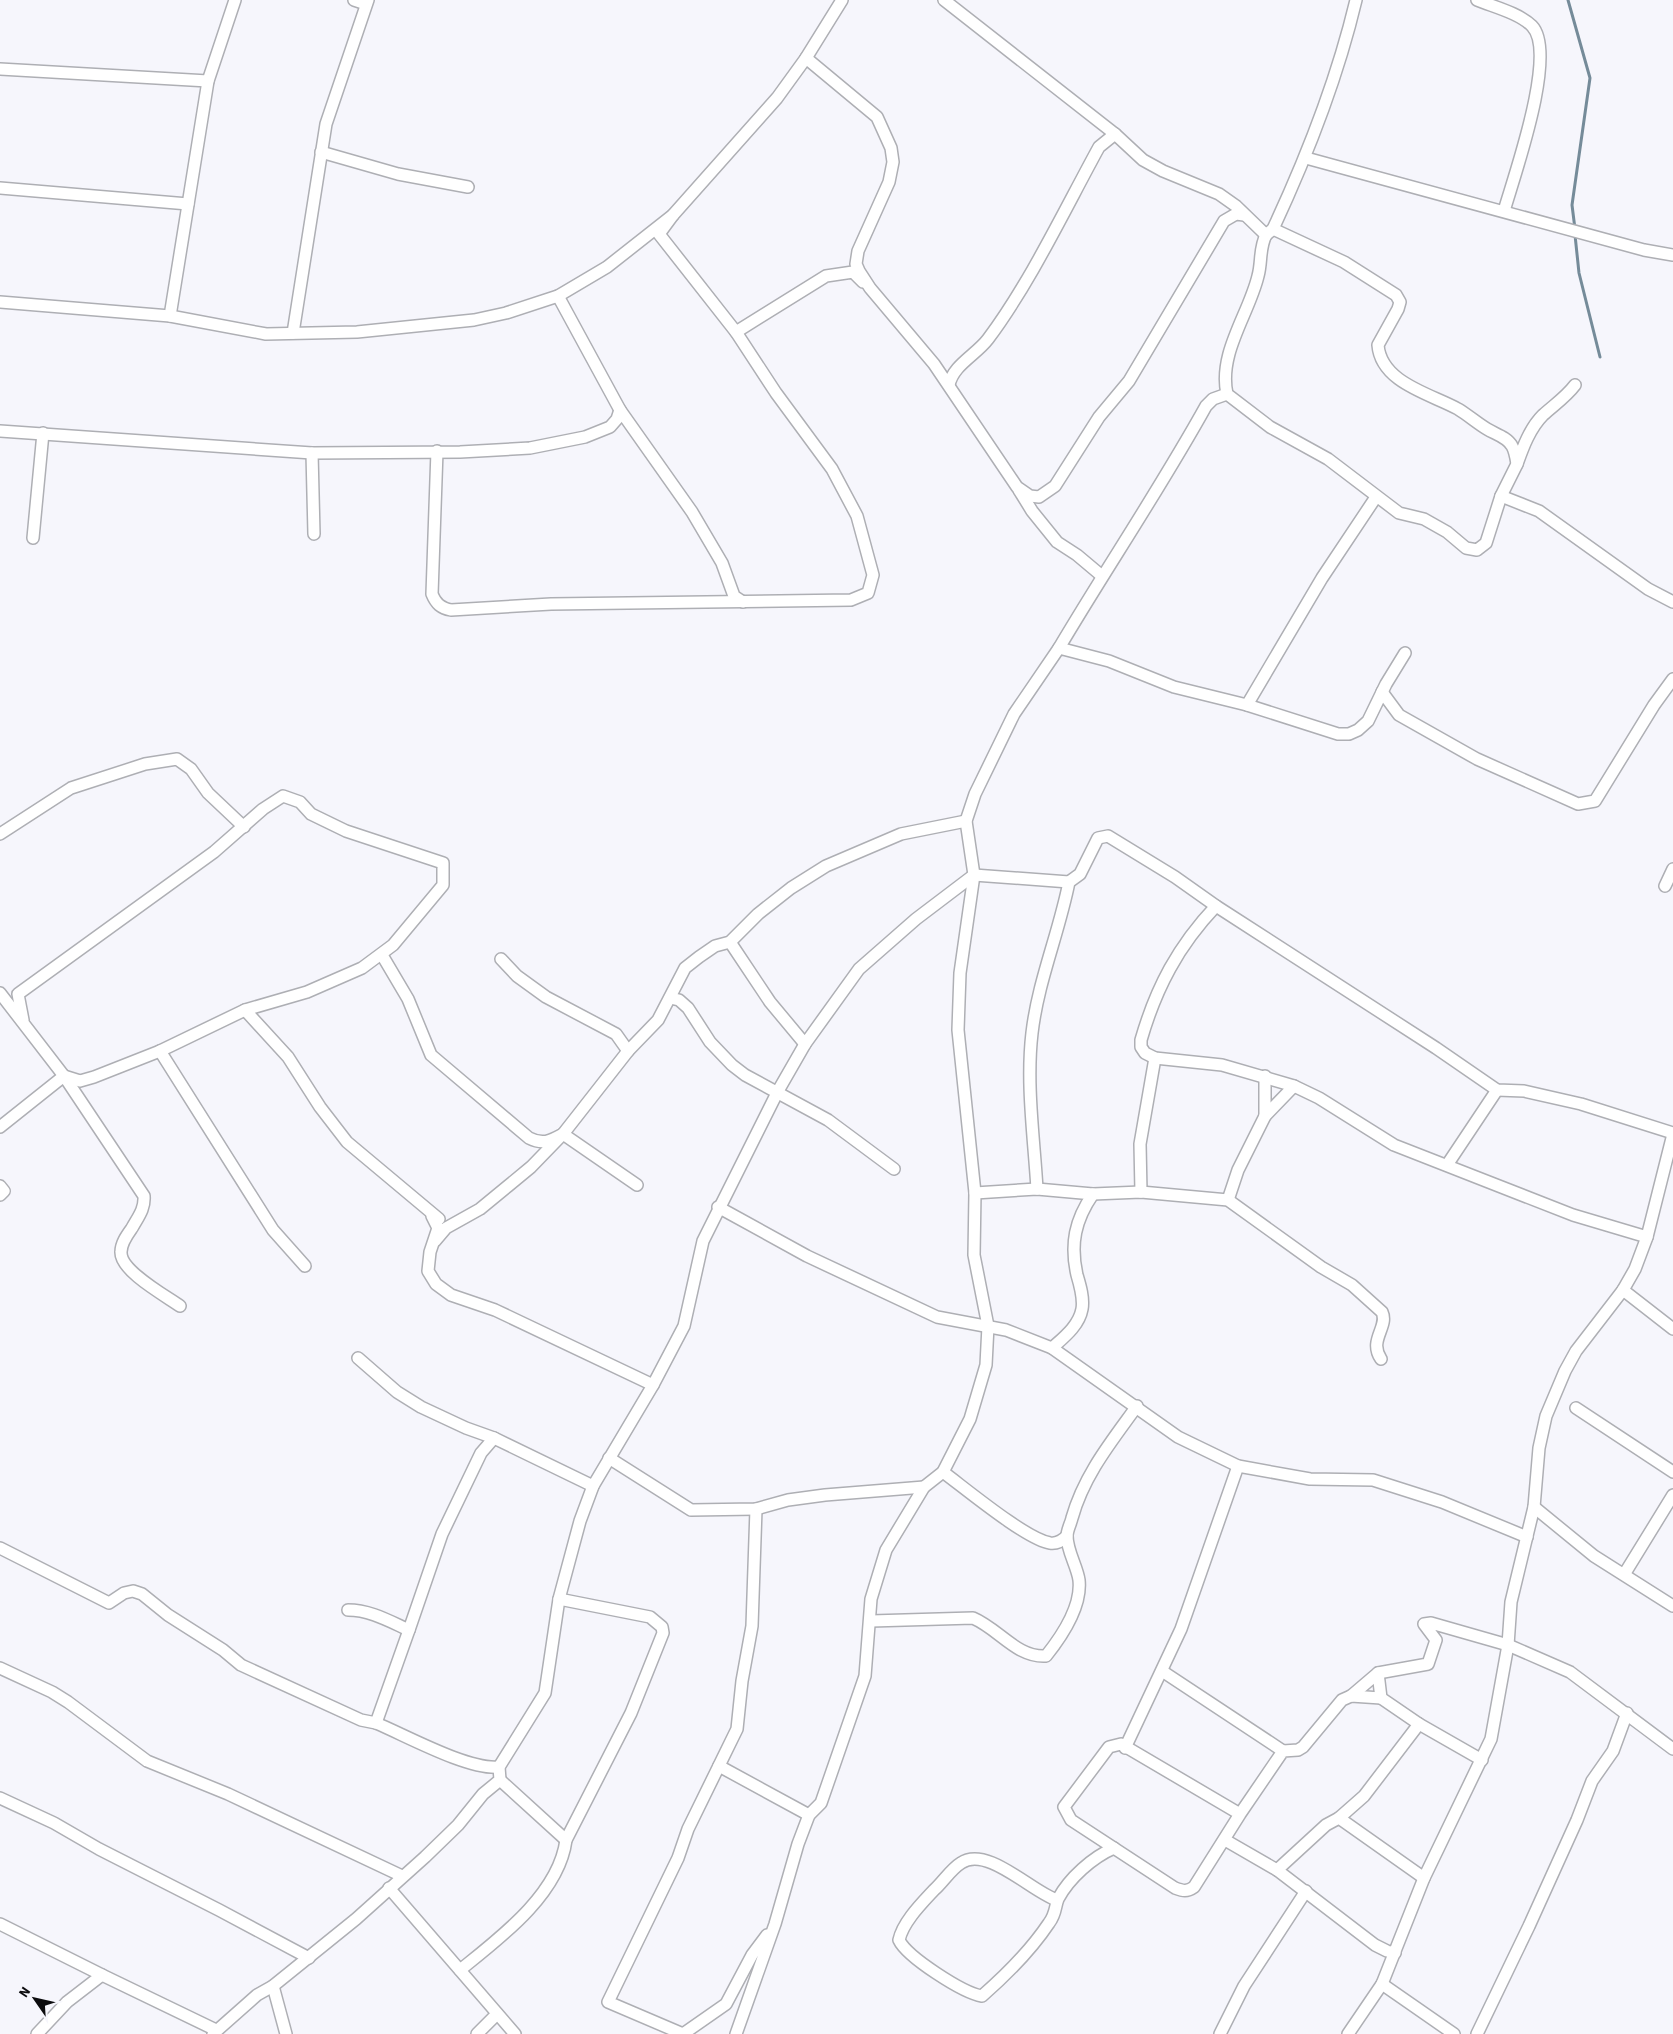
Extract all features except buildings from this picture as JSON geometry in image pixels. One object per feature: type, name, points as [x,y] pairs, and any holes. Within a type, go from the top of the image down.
[{"type":"street","points":[[170,316],[208,81],[235,0]]},
{"type":"street","points":[[292,333],[326,124],[367,2],[354,0]]},
{"type":"street","points":[[644,238],[648,241],[654,234],[659,234],[673,215],[777,98],[806,58],[842,0]]},
{"type":"street","points":[[944,0],[1115,134],[1143,160],[1219,194],[1236,206],[1244,215],[1270,232],[1338,259],[1396,295],[1400,302],[1398,309],[1378,345],[1382,363],[1425,395],[1458,409],[1508,441],[1513,447],[1517,464]]},
{"type":"street","points":[[1356,0],[1342,57],[1306,158],[1270,232],[1262,242],[1258,276],[1225,370],[1227,394],[1270,427],[1328,459],[1399,513],[1424,519],[1447,532],[1466,548],[1478,550],[1486,543],[1501,496],[1524,445],[1542,417],[1575,385]]},
{"type":"street","points":[[1477,0],[1523,19],[1534,27],[1542,52],[1534,104],[1504,211]]},
{"type":"street","points":[[806,58],[877,117],[891,148],[893,162],[888,182],[858,250],[856,264],[870,288]]},
{"type":"street","points":[[0,69],[208,81]]},
{"type":"street","points":[[949,385],[956,369],[974,355],[1003,317],[1099,147],[1115,134]]},
{"type":"street","points":[[321,152],[398,174],[468,186]]},
{"type":"street","points":[[1306,158],[1644,250],[1673,255]]},
{"type":"street","points":[[0,188],[188,204]]},
{"type":"street","points":[[1017,487],[1030,496],[1039,497],[1055,486],[1099,417],[1129,381],[1224,221],[1236,214],[1244,215]]},
{"type":"street","points":[[0,302],[170,316],[266,334],[357,332],[474,320],[506,313],[558,296],[606,267],[673,215]]},
{"type":"street","points":[[437,451],[432,594],[434,601],[443,608],[450,610],[551,604],[743,602],[860,598],[868,593],[873,575],[857,516],[832,469],[776,392],[736,332],[659,234]]},
{"type":"street","points":[[736,332],[826,276],[853,272],[870,288],[934,364],[1047,532],[1057,542],[1077,555],[1102,576]]},
{"type":"street","points":[[558,296],[620,410],[692,512],[722,563],[734,596],[743,602]]},
{"type":"street","points":[[934,364],[956,369]]},
{"type":"street","points":[[736,2034],[775,1924],[809,1814],[821,1803],[865,1676],[871,1621],[871,1599],[886,1550],[924,1487],[943,1472],[970,1419],[986,1365],[988,1326],[973,1240],[974,1193],[958,1030],[960,973],[974,875],[966,821],[975,794],[1014,714],[1059,648],[1102,576],[1156,493],[1206,406],[1213,399],[1227,394]]},
{"type":"street","points":[[0,431],[312,453],[530,448],[585,437],[610,427],[617,419],[620,410]]},
{"type":"street","points":[[33,538],[43,433]]},
{"type":"street","points":[[312,453],[314,534]]},
{"type":"street","points":[[1501,496],[1539,511],[1648,589],[1673,602]]},
{"type":"street","points":[[1247,705],[1322,578],[1376,497]]},
{"type":"street","points":[[1059,648],[1109,661],[1174,686],[1247,705],[1338,734],[1349,734],[1358,730],[1368,721],[1405,652]]},
{"type":"street","points":[[1382,692],[1399,715],[1477,758],[1578,804],[1595,801],[1654,705],[1673,679]]},
{"type":"street","points":[[0,834],[71,788],[146,764],[177,759],[191,769],[208,793],[244,827]]},
{"type":"street","points":[[22,1020],[18,994],[214,852],[263,809],[283,796],[300,802],[310,814],[346,832],[443,864],[443,885],[393,945],[362,968],[315,989],[244,1010],[160,1051],[80,1081],[64,1076]]},
{"type":"street","points":[[435,1241],[446,1228],[480,1209],[531,1167],[563,1134],[628,1051],[658,1020],[685,968],[715,946],[730,942],[758,914],[791,888],[826,866],[900,834],[966,821]]},
{"type":"street","points":[[566,1840],[500,1780],[499,1767],[545,1694],[559,1599],[578,1529],[593,1486],[653,1385],[684,1326],[703,1242],[718,1207],[778,1091],[805,1044],[838,995],[873,954],[974,875],[1069,882],[1080,874],[1098,838],[1108,836],[1175,877],[1216,906],[1436,1048],[1497,1090],[1524,1091],[1581,1104],[1673,1134],[1647,1237],[1635,1269],[1623,1290],[1576,1351],[1565,1371],[1546,1416],[1539,1448],[1534,1507],[1511,1602],[1508,1645],[1491,1739],[1424,1878],[1382,1984],[1348,2034]]},
{"type":"street","points":[[1665,886],[1673,870]]},
{"type":"street","points":[[1037,1189],[1031,1064],[1032,1033],[1041,986],[1062,920],[1069,882]]},
{"type":"street","points":[[1216,906],[1185,943],[1157,991],[1141,1040],[1141,1047],[1145,1053],[1155,1058],[1222,1064],[1294,1086],[1319,1098],[1394,1145],[1573,1215],[1647,1237]]},
{"type":"street","points":[[730,942],[770,1002],[805,1044]]},
{"type":"street","points":[[382,955],[408,999],[431,1055],[529,1138],[539,1143],[549,1142],[563,1134]]},
{"type":"street","points":[[501,959],[517,976],[546,997],[616,1034],[628,1051]]},
{"type":"street","points":[[0,993],[64,1076],[144,1196],[145,1204],[123,1241],[120,1253],[123,1262],[138,1278],[180,1306]]},
{"type":"street","points":[[670,998],[680,1000],[688,1008],[710,1042],[732,1065],[745,1075],[778,1091],[828,1120],[894,1169]]},
{"type":"street","points":[[244,1010],[288,1057],[320,1107],[347,1142],[432,1216],[447,1224],[456,1222]]},
{"type":"street","points":[[160,1051],[273,1230],[305,1266]]},
{"type":"street","points":[[1141,1192],[1140,1144],[1155,1058]]},
{"type":"street","points":[[0,1128],[64,1076]]},
{"type":"street","points":[[1265,1076],[1265,1116]]},
{"type":"street","points":[[1228,1200],[1238,1170],[1265,1116],[1294,1086]]},
{"type":"street","points":[[1447,1166],[1497,1090]]},
{"type":"street","points":[[563,1134],[605,1165],[637,1185]]},
{"type":"street","points":[[0,1186],[4,1191],[0,1194]]},
{"type":"street","points":[[974,1193],[1037,1189],[1093,1194],[1141,1192],[1228,1200],[1321,1267],[1352,1285],[1382,1312],[1384,1317],[1375,1346],[1381,1360]]},
{"type":"street","points":[[1052,1348],[1071,1331],[1082,1310],[1081,1293],[1074,1259],[1073,1239],[1084,1208],[1093,1194]]},
{"type":"street","points":[[718,1207],[808,1256],[936,1317],[1006,1330],[1052,1348],[1137,1406],[1178,1437],[1238,1466],[1310,1479],[1373,1480],[1450,1505],[1527,1537]]},
{"type":"street","points":[[432,1216],[438,1228],[430,1252],[428,1271],[436,1284],[451,1295],[512,1318],[653,1385]]},
{"type":"street","points":[[1623,1290],[1673,1328]]},
{"type":"street","points":[[358,1358],[397,1392],[421,1407],[466,1428],[494,1438],[593,1486]]},
{"type":"street","points":[[871,1621],[973,1618],[986,1624],[1021,1651],[1033,1657],[1046,1656],[1057,1643],[1071,1618],[1078,1598],[1079,1582],[1067,1536],[1084,1483],[1137,1406]]},
{"type":"street","points":[[1576,1408],[1673,1472]]},
{"type":"street","points":[[376,1724],[442,1534],[481,1453],[494,1438]]},
{"type":"street","points":[[609,1458],[691,1510],[756,1509],[788,1500],[825,1495],[924,1487]]},
{"type":"street","points":[[1125,1748],[1181,1629],[1238,1466]]},
{"type":"street","points":[[943,1472],[1026,1532],[1051,1544],[1061,1541],[1067,1536]]},
{"type":"street","points":[[1625,1573],[1673,1495]]},
{"type":"street","points":[[1534,1507],[1594,1556],[1625,1573],[1673,1606]]},
{"type":"street","points":[[756,1509],[752,1626],[742,1681],[737,1730],[608,2002],[683,2034],[726,2004],[752,1955],[775,1924]]},
{"type":"street","points":[[0,1548],[71,1582],[103,1602],[109,1603],[124,1593],[133,1591],[142,1594],[168,1615],[223,1650],[241,1665],[340,1712],[376,1724],[471,1764],[489,1768],[499,1767]]},
{"type":"street","points":[[460,1970],[537,1900],[561,1863],[566,1840],[631,1712],[663,1633],[662,1627],[650,1617],[559,1599]]},
{"type":"street","points":[[348,1610],[358,1610],[376,1615],[409,1630]]},
{"type":"street","points":[[1162,1671],[1284,1751],[1298,1750],[1303,1747],[1336,1706],[1378,1673],[1428,1664],[1436,1640],[1424,1624],[1431,1623],[1508,1645],[1570,1672],[1673,1749]]},
{"type":"street","points":[[0,1668],[52,1692],[68,1702],[148,1761],[228,1794],[402,1876]]},
{"type":"street","points":[[1378,1673],[1381,1698]]},
{"type":"street","points":[[1351,1696],[1381,1698],[1419,1724],[1482,1760]]},
{"type":"street","points":[[1477,2034],[1530,1926],[1577,1820],[1592,1781],[1613,1751],[1627,1713]]},
{"type":"street","points":[[1278,1870],[1326,1825],[1339,1818],[1364,1796],[1419,1724]]},
{"type":"street","points":[[1240,1814],[1121,1744],[1109,1747],[1064,1808],[1071,1820],[1175,1888],[1184,1891],[1194,1887],[1240,1814],[1284,1751]]},
{"type":"street","points":[[719,1766],[809,1814]]},
{"type":"street","points":[[0,1924],[214,2032],[257,1995],[273,1986],[309,1958],[389,1888],[452,1831],[483,1794],[500,1780]]},
{"type":"street","points":[[0,1798],[54,1823],[99,1849],[309,1958]]},
{"type":"street","points":[[1339,1818],[1424,1878]]},
{"type":"street","points":[[1225,1840],[1278,1870],[1375,1944],[1395,1953]]},
{"type":"street","points":[[1057,1900],[1048,1897],[1001,1867],[976,1858],[962,1862],[930,1894],[901,1930],[899,1940],[908,1952],[954,1986],[970,1994],[982,1996],[996,1984],[1050,1922],[1057,1909],[1057,1900],[1082,1869],[1098,1855],[1114,1848]]},
{"type":"street","points":[[389,1888],[514,2034]]},
{"type":"street","points":[[1220,2034],[1244,1986],[1306,1891]]},
{"type":"street","points":[[37,2034],[67,2002],[102,1976]]},
{"type":"street","points":[[1382,1984],[1454,2034]]},
{"type":"street","points":[[273,1986],[286,2034]]},
{"type":"street","points":[[477,2034],[497,2014]]},
{"type":"waterway","points":[[1568,0],[1590,78],[1572,205],[1575,229]]},
{"type":"waterway","points":[[1575,235],[1579,273],[1600,357]]}]
